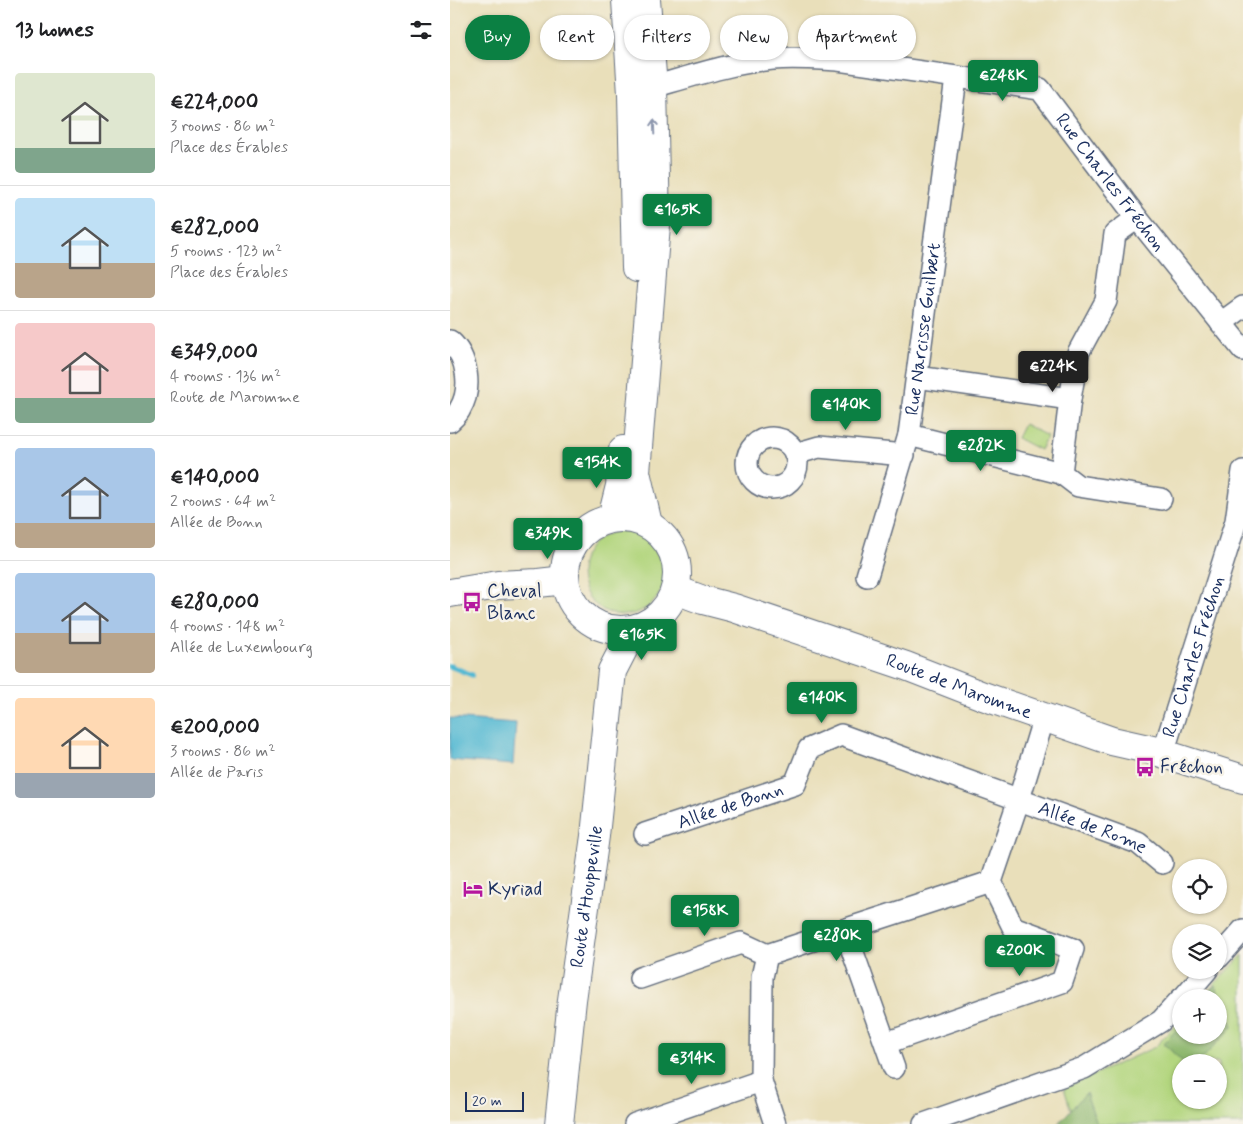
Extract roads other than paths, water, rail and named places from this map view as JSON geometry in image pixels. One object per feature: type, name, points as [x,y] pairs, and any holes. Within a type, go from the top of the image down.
[{"type":"street","points":[[626,0],[642,91]]},
{"type":"street","points":[[612,518],[620,486],[645,168],[642,91],[646,0]]},
{"type":"street","name":"Rue Charles Fréchon","points":[[642,91],[735,65],[774,59],[799,58],[838,60],[1040,89],[1138,218],[1243,350]]},
{"type":"street","name":"Rue Narcisse Guilbert","points":[[867,576],[906,445],[918,377],[956,78]]},
{"type":"street","points":[[645,168],[656,225],[636,472],[648,524]]},
{"type":"street","points":[[1061,473],[1078,353],[1106,301],[1116,234],[1138,218]]},
{"type":"street","points":[[1221,323],[1243,307]]},
{"type":"street","points":[[450,341],[454,344],[464,362],[468,380],[466,396],[460,410],[450,421]]},
{"type":"street","points":[[918,377],[1070,399]]},
{"type":"street","points":[[795,454],[819,447],[906,445],[1061,473],[1078,486],[1161,499]]},
{"type":"street","name":"Rue Charles Fréchon","points":[[1163,753],[1239,522],[1243,471]]},
{"type":"street","points":[[612,518],[637,519],[648,524],[661,533],[670,545],[676,559],[678,575],[676,590],[670,603],[662,614],[638,628],[616,630],[594,624],[574,605],[568,593],[565,580],[566,563],[572,547],[582,533],[596,523],[612,518]]},
{"type":"street","points":[[450,593],[498,585],[565,580]]},
{"type":"street","name":"Route de Maromme","points":[[676,590],[906,666],[983,696],[1112,741],[1163,753],[1243,779]]},
{"type":"street","name":"Route d'Houppeville","points":[[594,624],[612,671]]},
{"type":"street","name":"Route d'Houppeville","points":[[558,1124],[572,1000],[595,836],[612,671],[627,642],[638,628]]},
{"type":"street","points":[[886,1043],[1062,982],[1073,949],[1013,927],[991,882],[1044,717]]},
{"type":"street","name":"Allée de Bonn","points":[[645,834],[795,784],[809,749],[841,735],[1019,799]]},
{"type":"street","name":"Allée de Rome","points":[[1019,799],[1138,843],[1162,863]]},
{"type":"street","points":[[640,978],[742,943],[768,955],[991,882]]},
{"type":"street","points":[[844,930],[894,1068]]},
{"type":"street","points":[[1227,948],[1243,930]]},
{"type":"street","points":[[768,955],[762,977],[761,1080],[775,1124]]},
{"type":"street","points":[[1190,989],[1199,979]]},
{"type":"street","points":[[924,1124],[1084,1068],[1162,1021],[1172,1010]]},
{"type":"street","points":[[635,1124],[761,1080]]},
{"type":"water","points":[[450,718],[516,723],[513,765],[450,760]]},
{"type":"waterway","points":[[450,666],[472,675]]},
{"type":"place","name":"Cheval Blanc","points":[[472,602]]},
{"type":"place","name":"Fréchon","points":[[1145,767]]},
{"type":"place","name":"Kyriad","points":[[473,889]]}]
